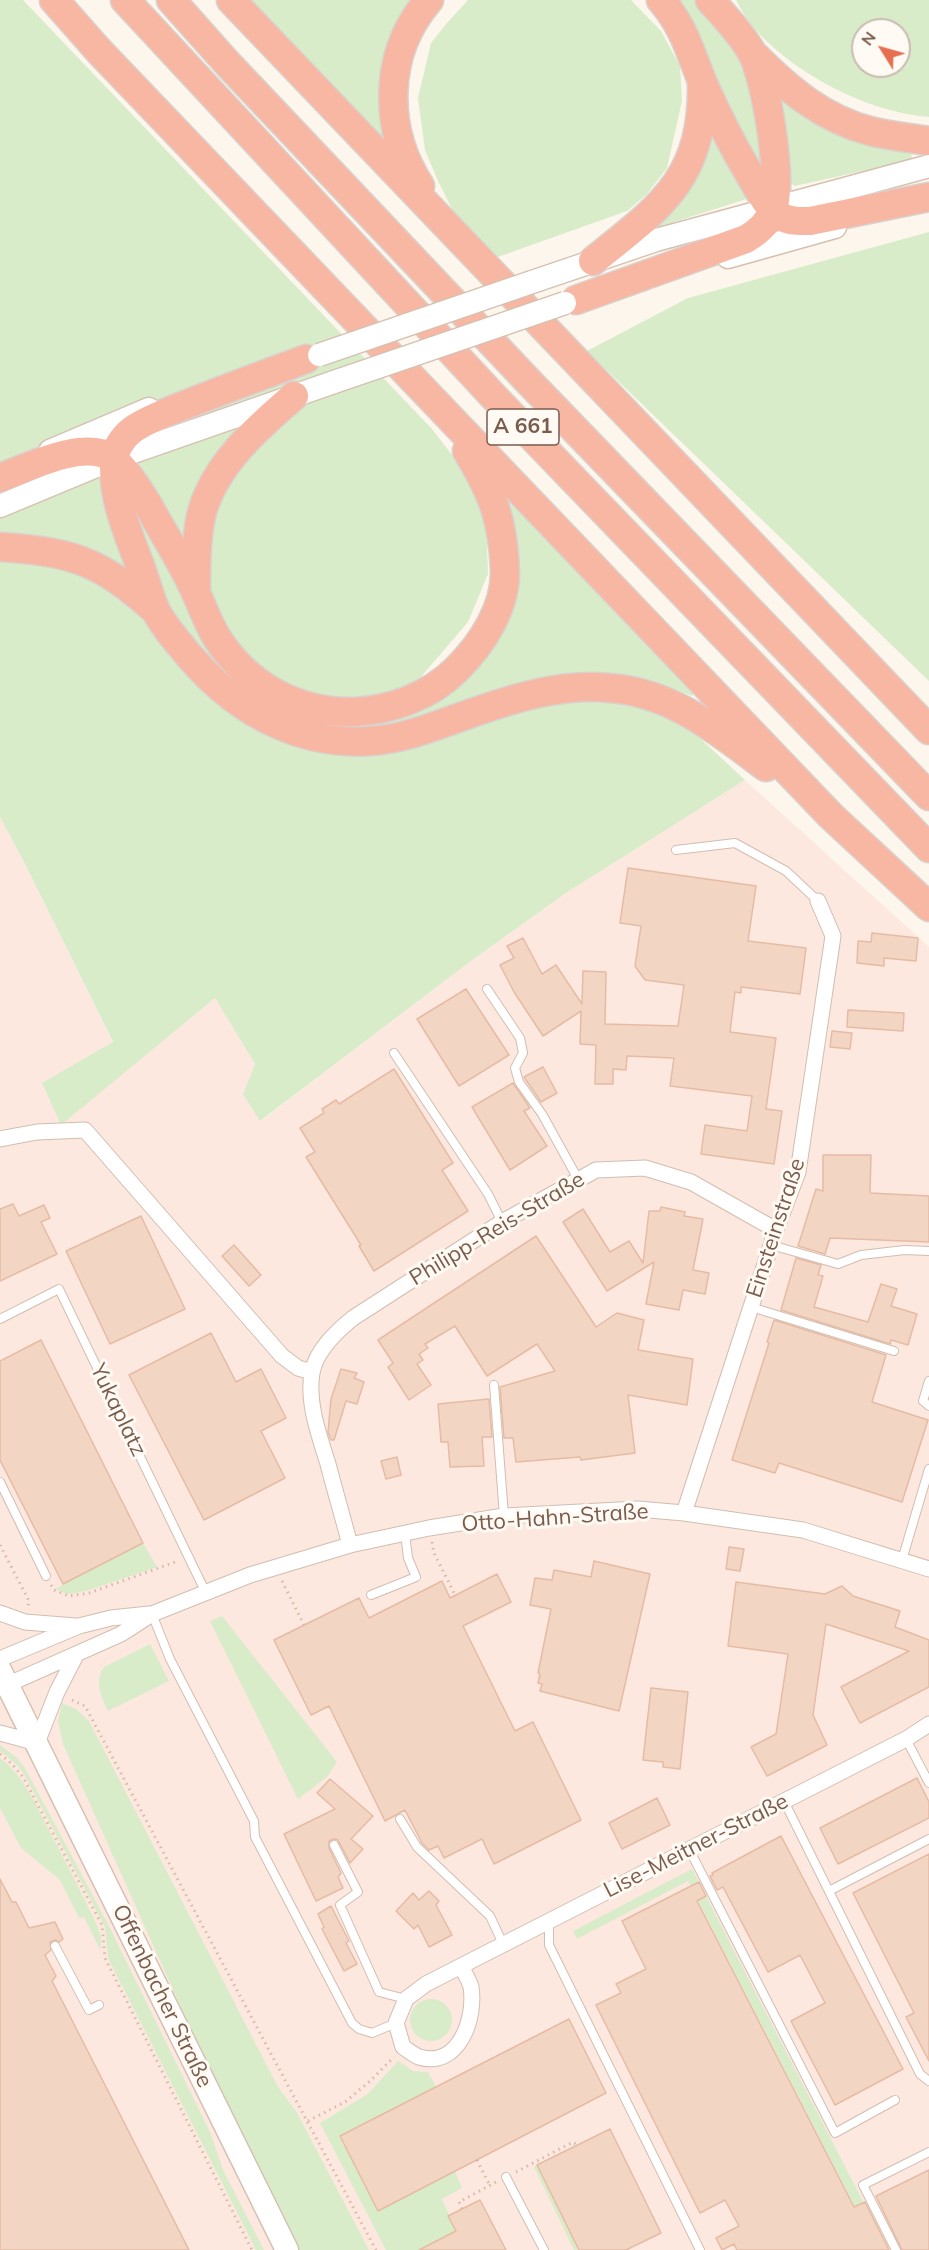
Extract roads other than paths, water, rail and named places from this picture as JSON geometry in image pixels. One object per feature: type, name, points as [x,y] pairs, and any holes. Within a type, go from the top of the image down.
[{"type":"highway","points":[[54,0],[99,51],[831,816],[929,908]]},
{"type":"highway","name":"A 661","points":[[125,0],[494,397],[929,848]]},
{"type":"highway","name":"A 661","points":[[171,0],[236,73],[530,383],[929,796]]},
{"type":"highway","points":[[231,0],[929,730]]},
{"type":"highway","points":[[429,0],[407,33],[396,64],[393,93],[394,122],[399,144],[410,170],[435,210],[468,250]]},
{"type":"highway","points":[[661,0],[674,15],[685,34],[702,80],[742,162],[780,217],[788,220],[810,221],[929,199]]},
{"type":"highway","points":[[710,0],[752,52],[780,81],[809,103],[829,115],[871,131],[929,141]]},
{"type":"highway","points":[[571,302],[746,239],[764,225],[773,210],[777,193],[777,174],[765,95],[752,52]]},
{"type":"highway","points":[[593,261],[659,205],[670,194],[682,175],[691,157],[698,131],[702,80]]},
{"type":"highway","points":[[313,357],[222,390],[144,423],[123,439],[113,459],[116,493],[124,522],[156,611],[177,642],[213,682],[250,711],[270,722],[294,732],[340,741],[380,740],[419,732],[488,707],[540,693],[575,688],[624,689],[658,697],[686,711],[831,816]]},
{"type":"highway","points":[[196,592],[197,540],[202,513],[214,485],[225,465],[268,418],[294,396]]},
{"type":"highway","points":[[0,478],[74,452],[99,452],[113,459],[149,506],[196,592],[218,638],[251,676],[272,692],[293,703],[341,712],[368,711],[388,707],[428,692],[449,677],[479,644],[493,622],[502,598],[505,577],[503,533],[495,504],[481,473],[438,406]]},
{"type":"highway","points":[[0,547],[47,551],[86,562],[120,580],[156,611]]},
{"type":"main road","points":[[0,472],[165,402],[313,357],[593,261],[668,237],[929,166]]},
{"type":"main road","points":[[0,506],[113,459],[334,381],[571,302],[929,199]]},
{"type":"main road","name":"Offenbacher Straße","points":[[2,1681],[37,1743],[287,2250]]},
{"type":"street","name":"Einsteinstraße","points":[[684,1513],[776,1230],[798,1172],[832,936],[819,901]]},
{"type":"street","points":[[0,1138],[37,1132],[85,1130],[282,1356],[298,1368],[312,1372],[314,1414],[350,1545]]},
{"type":"street","name":"Philipp-Reis-Straße","points":[[312,1372],[326,1345],[336,1332],[353,1318],[502,1222],[596,1170],[645,1168],[691,1182],[776,1230]]},
{"type":"street","name":"Otto-Hahn-Straße","points":[[2,1681],[76,1655],[121,1634],[152,1614],[205,1591],[275,1567],[350,1545],[504,1516],[638,1509],[684,1513],[803,1530],[928,1566]]},
{"type":"street","points":[[0,1613],[25,1622],[79,1626]]},
{"type":"street","name":"Otto-Hahn-Straße","points":[[0,1659],[79,1626],[111,1618],[152,1614]]},
{"type":"street","points":[[0,1733],[37,1743],[57,1692],[76,1655]]},
{"type":"street","name":"Lise-Meitner-Straße","points":[[406,1999],[426,1984],[906,1739],[929,1724]]},
{"type":"street","points":[[406,1999],[396,2023],[403,2047],[418,2057],[434,2059],[454,2050],[465,2036],[471,2010],[471,1986],[461,1966]]},
{"type":"lane","points":[[676,850],[735,843],[786,872],[819,901]]},
{"type":"lane","points":[[487,989],[520,1038],[523,1053],[514,1068],[519,1082],[542,1114],[578,1179]]},
{"type":"lane","points":[[394,1053],[488,1194],[502,1222]]},
{"type":"lane","points":[[771,1245],[838,1264],[861,1255],[905,1250],[929,1251]]},
{"type":"lane","name":"Yukaplatz","points":[[0,1319],[59,1289],[205,1591]]},
{"type":"lane","points":[[751,1307],[894,1351]]},
{"type":"lane","points":[[929,1381],[923,1401],[929,1406]]},
{"type":"lane","points":[[494,1385],[504,1516]]},
{"type":"lane","points":[[902,1560],[929,1469]]},
{"type":"lane","points":[[0,1482],[46,1576]]},
{"type":"lane","points":[[371,1595],[416,1577],[408,1558],[405,1533]]},
{"type":"lane","points":[[152,1614],[170,1659],[254,1821],[255,1837],[352,2023],[359,2029],[372,2033],[396,2023]]},
{"type":"lane","points":[[906,1739],[929,1783]]},
{"type":"lane","points":[[784,1801],[920,2074],[929,2081]]},
{"type":"lane","points":[[400,1819],[417,1847],[490,1916],[503,1944]]},
{"type":"lane","points":[[829,1891],[929,1839]]},
{"type":"lane","points":[[334,1845],[358,1892],[340,1905],[379,1992],[406,1999]]},
{"type":"lane","points":[[689,1850],[835,2133],[895,2100]]},
{"type":"lane","points":[[549,1921],[549,1945],[700,2250]]},
{"type":"lane","points":[[55,1946],[89,2010],[99,2005]]},
{"type":"lane","points":[[896,2250],[863,2185],[929,2152]]},
{"type":"lane","points":[[506,2177],[544,2250]]}]
